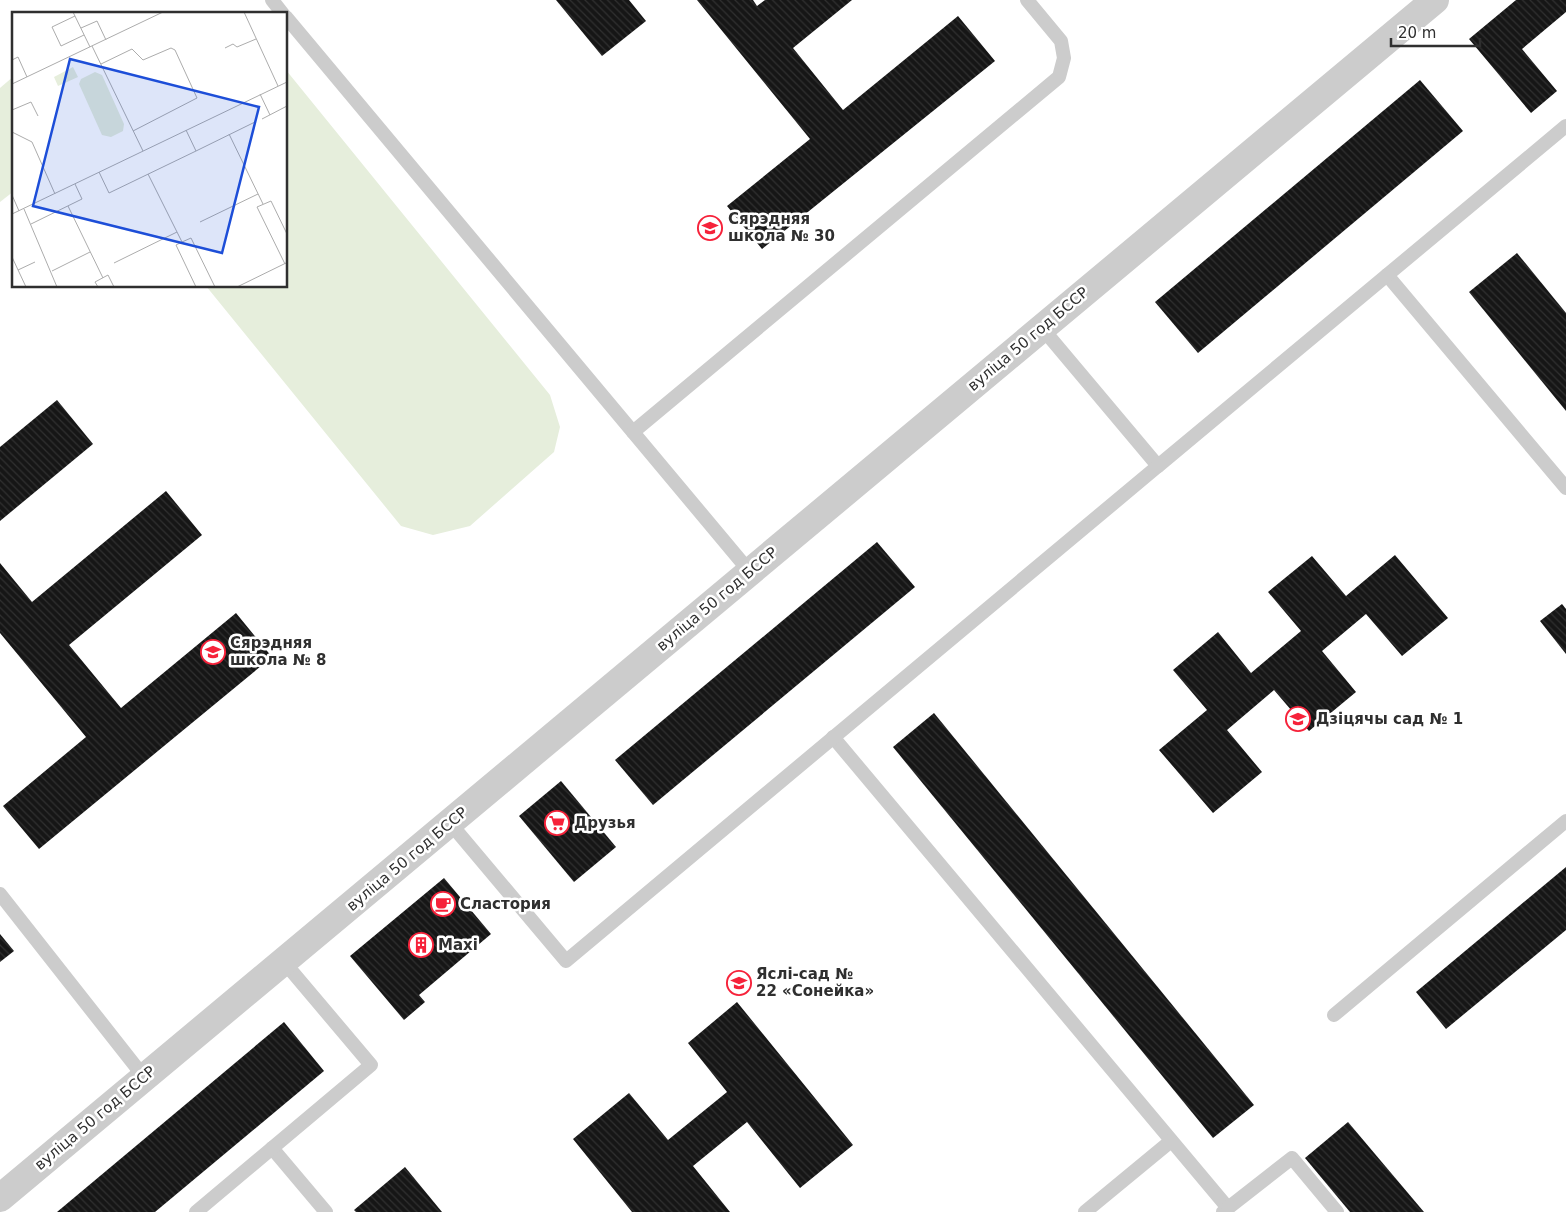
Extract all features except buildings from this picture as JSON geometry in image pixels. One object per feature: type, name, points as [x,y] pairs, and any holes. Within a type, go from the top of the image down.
[{"type":"street","name":"вуліца 50 год БССР","points":[[0,1198],[1435,0]]},
{"type":"lane","points":[[272,0],[281,12]]},
{"type":"lane","points":[[633,432],[1059,77],[1064,58],[1060,41],[1027,0]]},
{"type":"lane","points":[[288,19],[750,572]]},
{"type":"lane","points":[[450,823],[566,961],[1566,126]]},
{"type":"lane","points":[[1387,275],[1566,488]]},
{"type":"lane","points":[[1042,328],[1158,466]]},
{"type":"lane","points":[[833,738],[1171,1141],[1225,1210],[1292,1158],[1337,1212]]},
{"type":"lane","points":[[1334,1015],[1566,821]]},
{"type":"lane","points":[[0,894],[144,1077]]},
{"type":"lane","points":[[196,1212],[371,1066],[284,962]]},
{"type":"lane","points":[[1085,1212],[1171,1141]]},
{"type":"lane","points":[[272,1148],[326,1212]]},
{"type":"green space","points":[[288,72],[550,395],[560,427],[554,452],[470,526],[433,535],[401,526],[208,288],[288,288]]},
{"type":"green space","points":[[12,78],[12,193],[0,202],[0,88]]},
{"type":"place","name":"Сярэдняя школа № 30","points":[[710,228]]},
{"type":"place","name":"Сярэдняя школа № 8","points":[[213,652]]},
{"type":"place","name":"Дзіцячы сад № 1","points":[[1298,719]]},
{"type":"place","name":"Друзья","points":[[557,823]]},
{"type":"place","name":"Сластория","points":[[443,904]]},
{"type":"place","name":"Maxi","points":[[421,945]]},
{"type":"place","name":"Яслі-сад № 22 «Сонейка»","points":[[739,983]]}]
